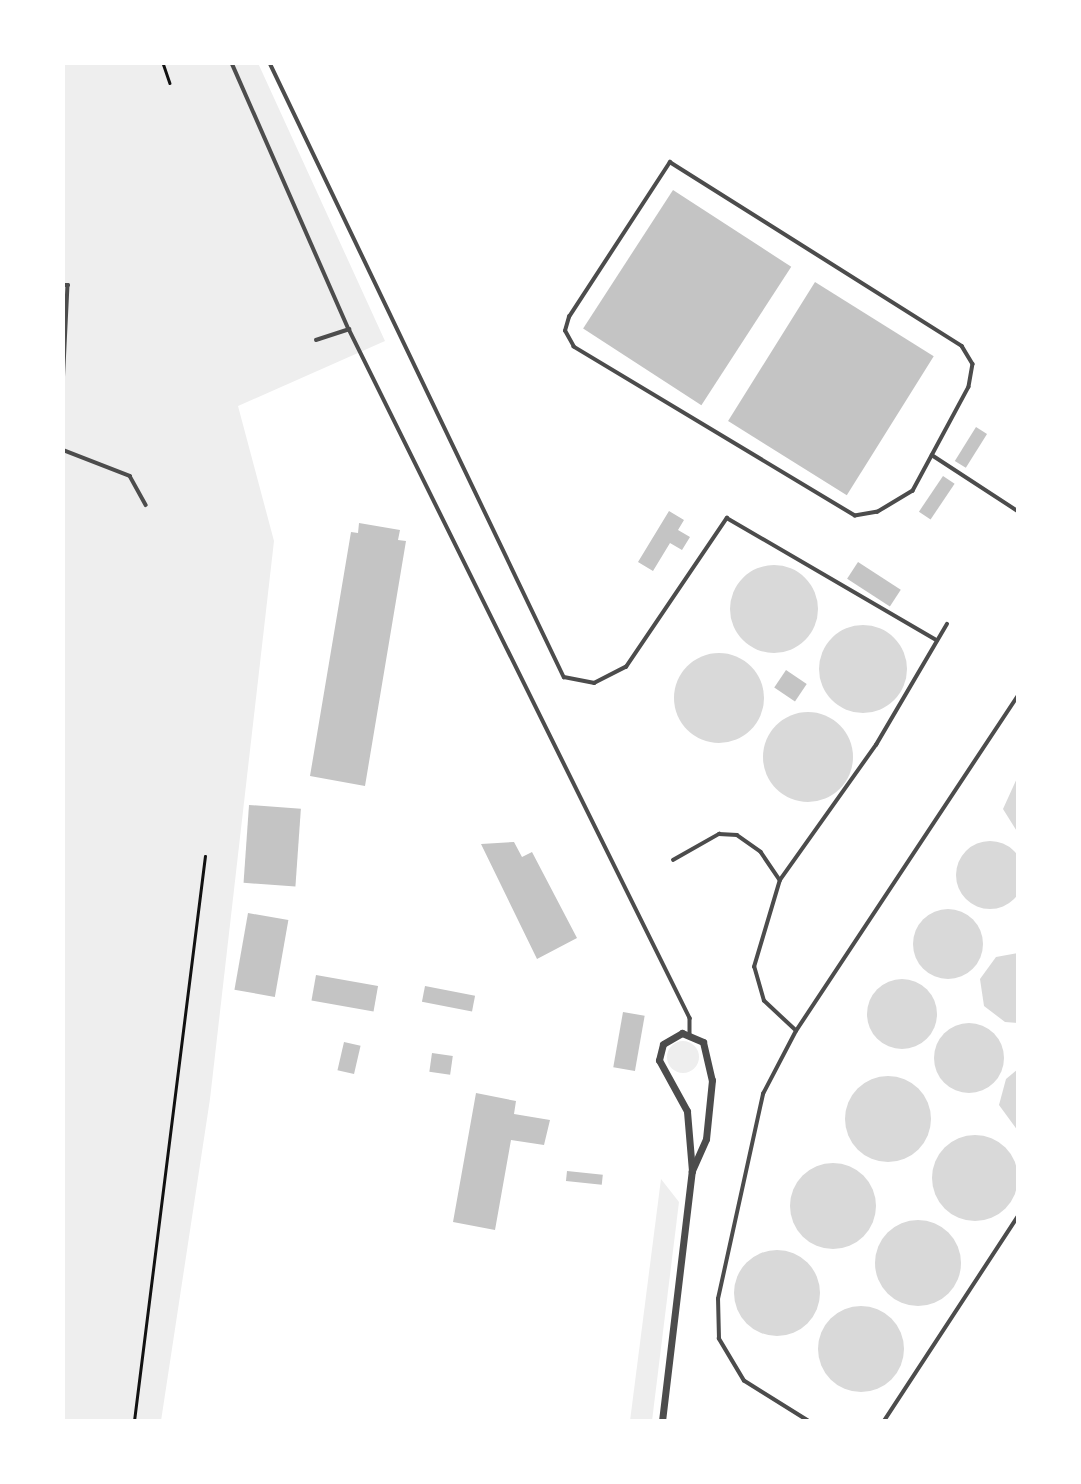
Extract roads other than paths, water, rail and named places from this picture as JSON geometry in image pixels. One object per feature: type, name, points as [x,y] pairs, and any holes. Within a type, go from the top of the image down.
[{"type":"street","points":[[662,1421],[692,1171],[712,1105],[709,1057],[690,1034],[668,1038],[659,1060],[687,1111],[692,1171]]},
{"type":"lane","points":[[232,63],[349,329],[691,1018],[690,1034]]},
{"type":"lane","points":[[270,63],[565,677],[594,684],[626,667],[727,518],[937,640]]},
{"type":"lane","points":[[670,162],[962,346],[972,365],[969,387],[932,455],[913,491],[878,512],[855,516],[575,347],[565,331],[569,317],[670,162]]},
{"type":"lane","points":[[63,285],[68,285],[63,387]]},
{"type":"lane","points":[[316,340],[349,329]]},
{"type":"lane","points":[[63,450],[130,476],[146,505]]},
{"type":"lane","points":[[932,455],[1018,511]]},
{"type":"lane","points":[[796,1031],[764,1001],[754,967],[780,880],[876,745],[947,624]]},
{"type":"lane","points":[[808,1421],[744,1381],[719,1339],[718,1299],[763,1094],[796,1031],[1018,696]]},
{"type":"lane","points":[[673,860],[719,835],[737,835],[761,852],[780,880]]},
{"type":"lane","points":[[884,1421],[1018,1216]]}]
